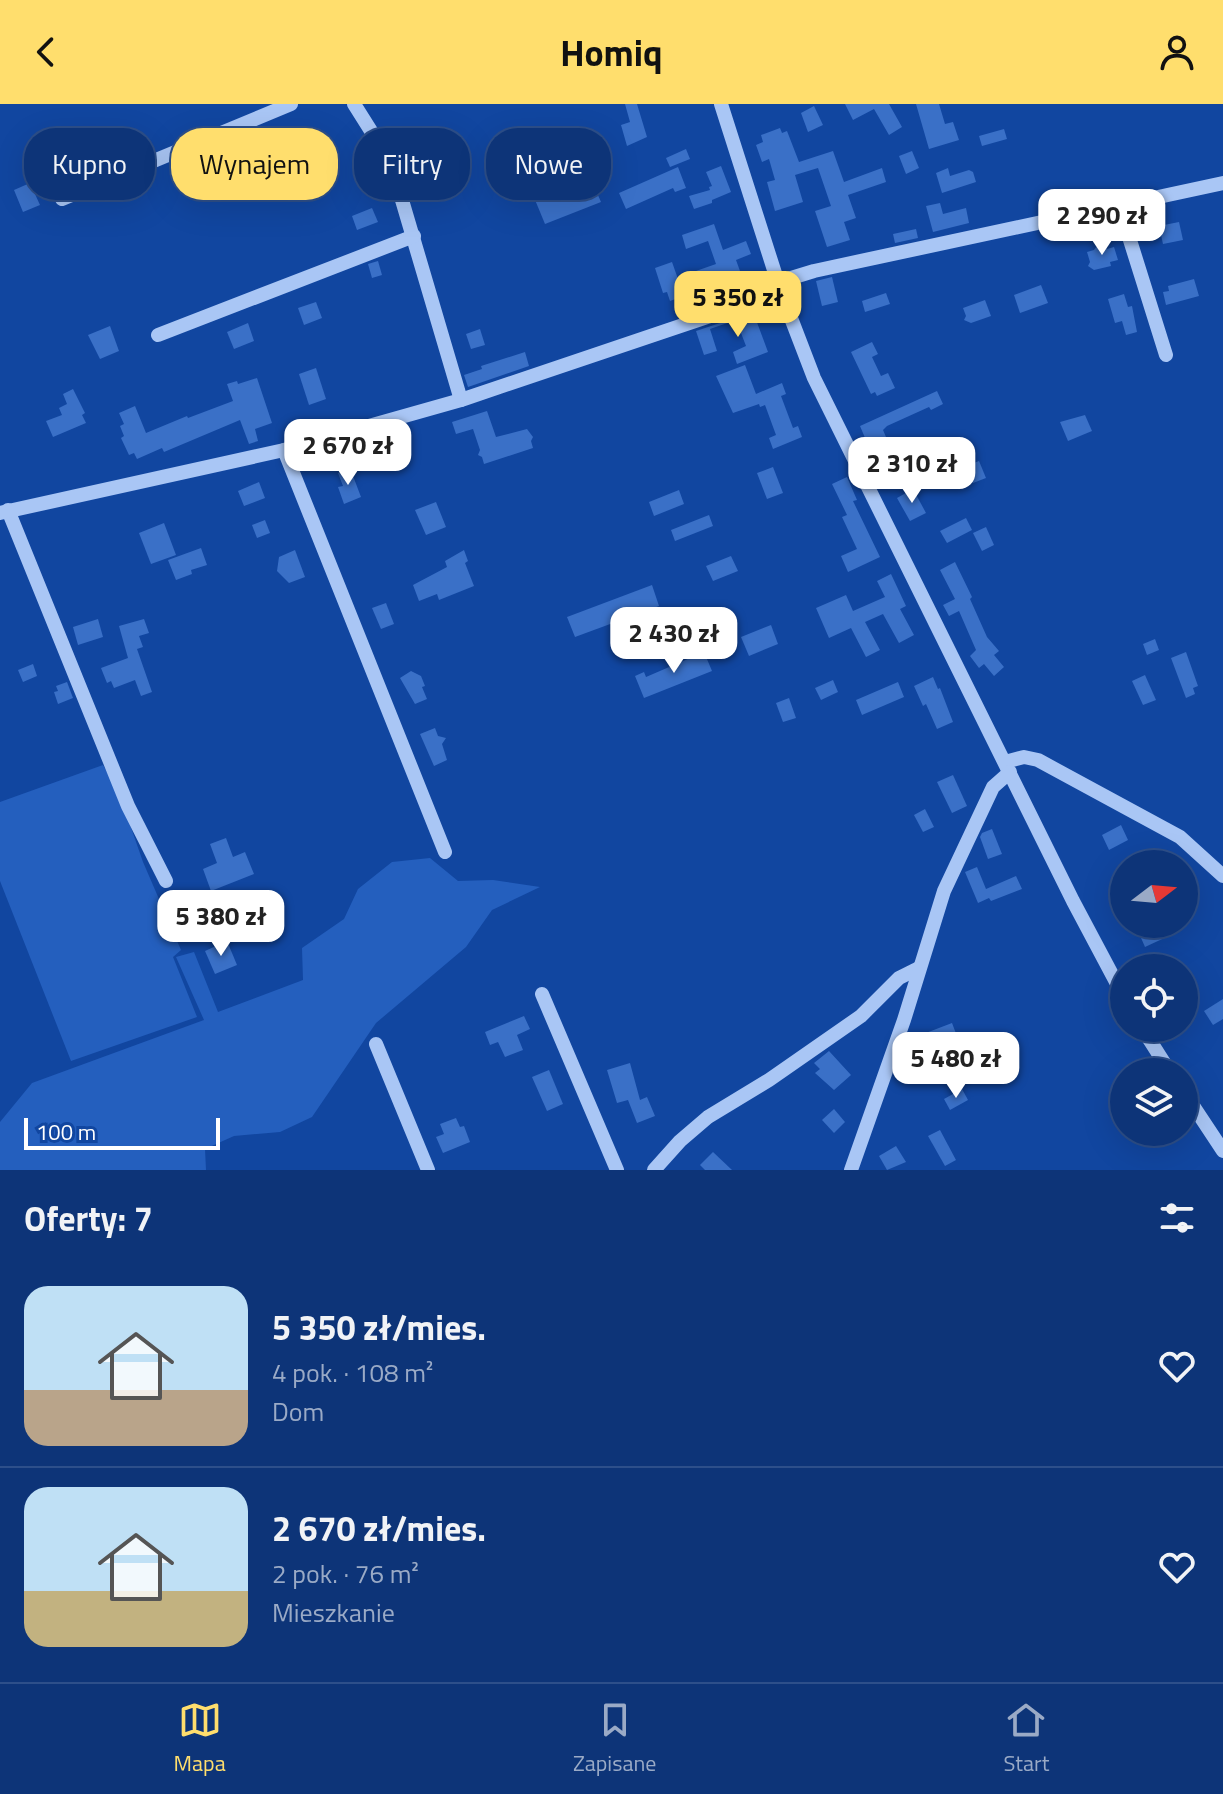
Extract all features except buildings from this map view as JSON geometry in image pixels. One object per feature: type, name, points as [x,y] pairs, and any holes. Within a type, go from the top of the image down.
[{"type":"street","points":[[155,160],[291,104]]},
{"type":"street","points":[[354,104],[394,173],[461,400]]},
{"type":"street","points":[[721,104],[779,287],[814,378],[1110,973]]},
{"type":"street","points":[[166,881],[128,806],[4,512],[284,450],[461,400],[779,287],[814,271],[1223,183]]},
{"type":"street","points":[[1119,205],[1166,355]]},
{"type":"street","points":[[158,335],[414,236]]},
{"type":"street","points":[[284,450],[445,852]]},
{"type":"street","points":[[856,1167],[944,891],[978,815],[1007,767],[1024,757],[1038,760],[1180,837],[1223,876]]},
{"type":"street","points":[[654,1170],[680,1141],[708,1117],[769,1080],[861,1016],[899,978],[919,968]]},
{"type":"street","points":[[542,994],[617,1170]]},
{"type":"street","points":[[376,1044],[428,1170]]},
{"type":"street","points":[[1198,1113],[1223,1151]]},
{"type":"shaded area","points":[[103,765],[119,793],[143,862],[181,950],[173,957],[197,1017],[71,1061],[0,881],[0,802]]},
{"type":"shaded area","points":[[430,858],[458,881],[493,880],[540,887],[492,910],[466,947],[376,1023],[312,1117],[280,1132],[234,1136],[205,1149],[206,1170],[0,1170],[0,1122],[32,1083],[204,1020],[176,957],[194,952],[218,1012],[303,980],[302,948],[344,919],[358,889],[392,862]]}]
